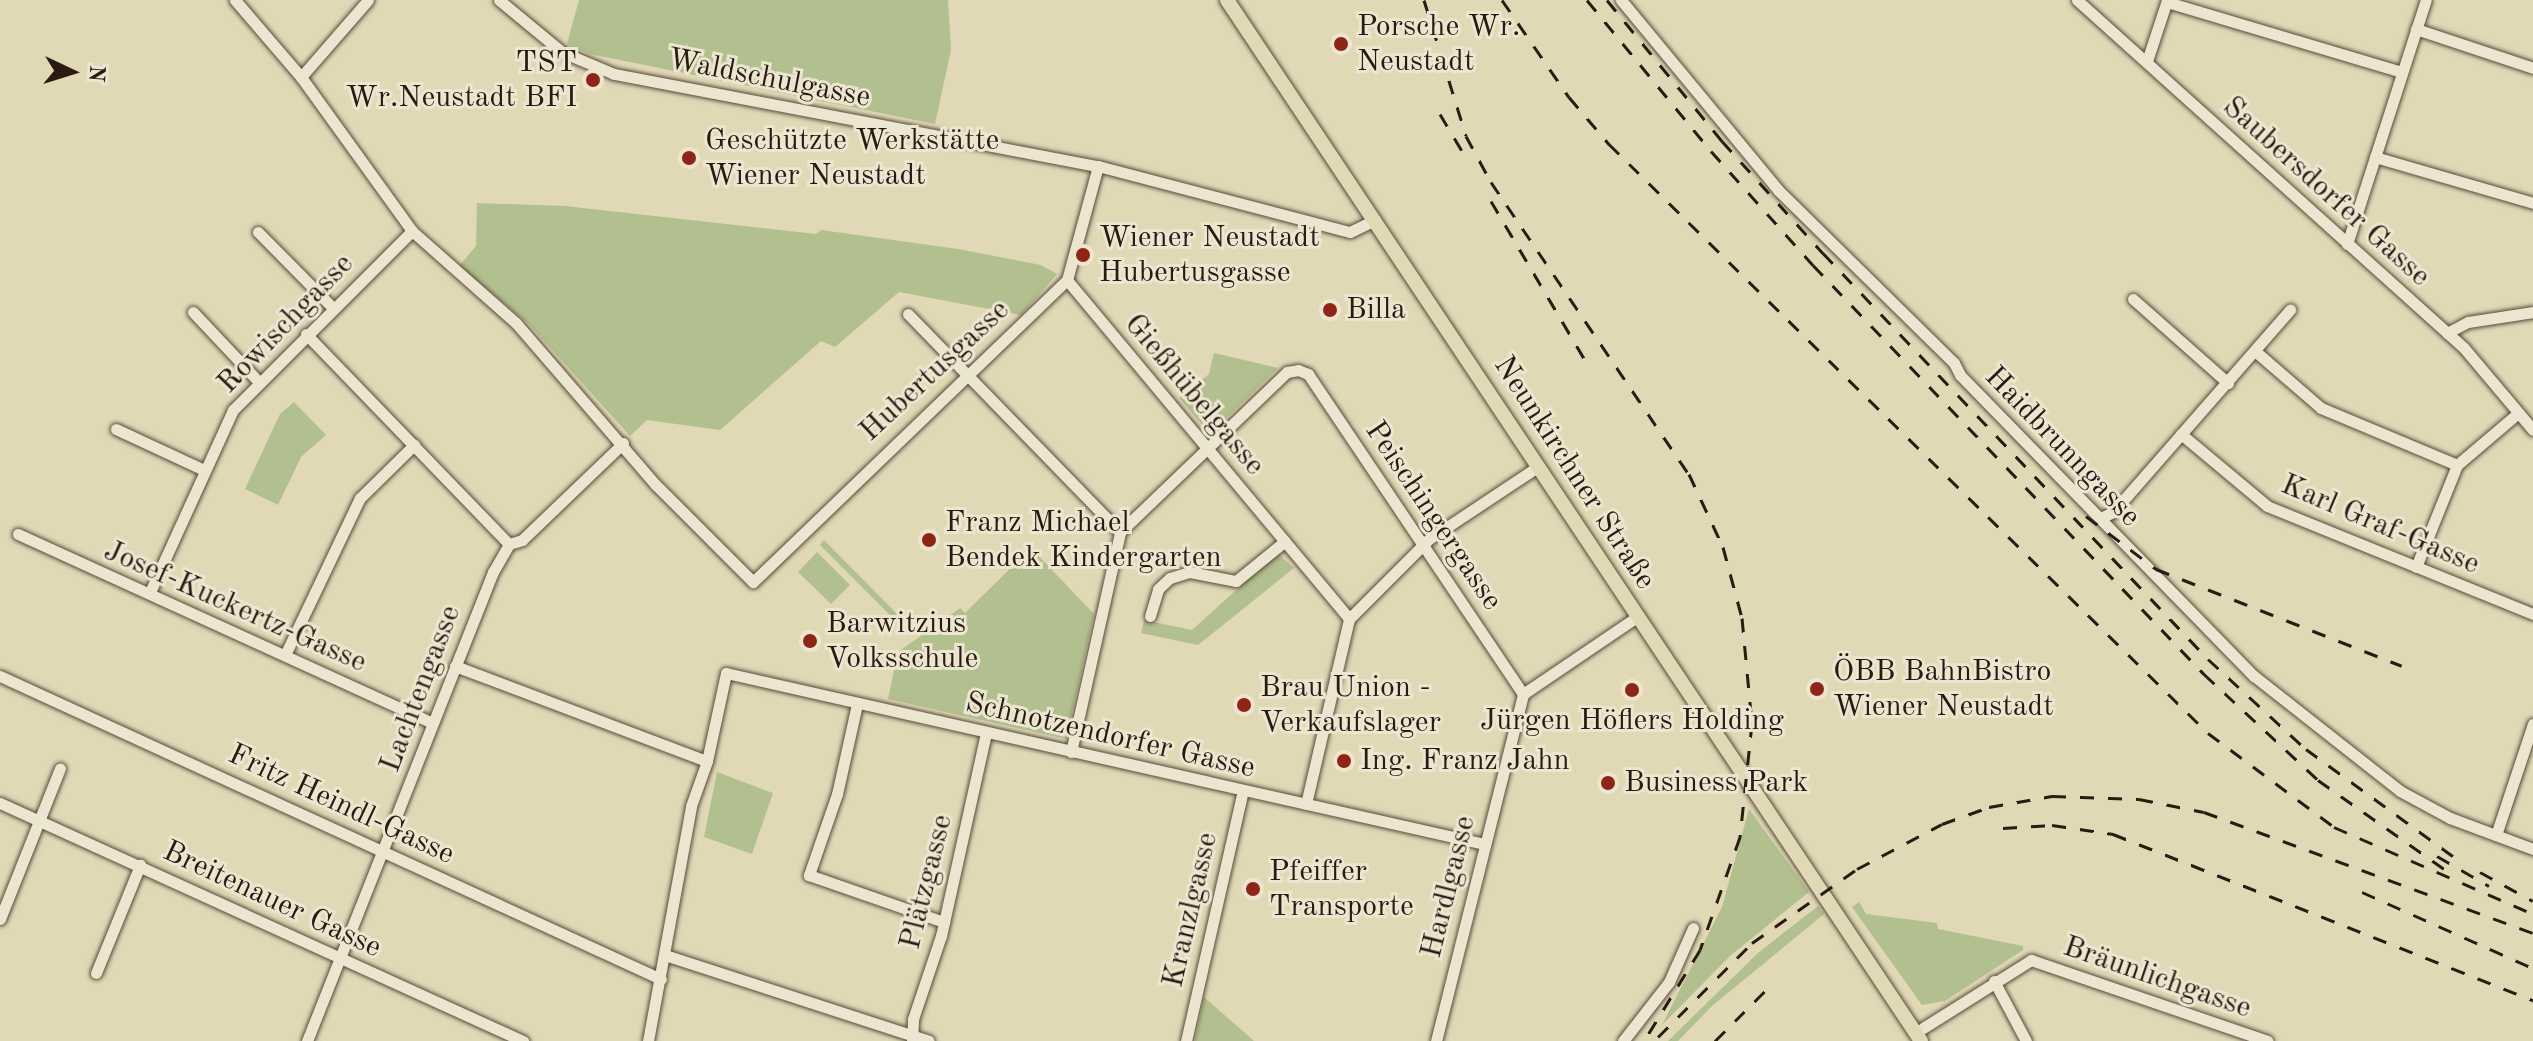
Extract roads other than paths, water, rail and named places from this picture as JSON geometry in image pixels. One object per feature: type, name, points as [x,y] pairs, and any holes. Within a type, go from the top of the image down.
[{"type":"main road","name":"Neunkirchner Straße","points":[[1227,0],[1638,616],[1879,973],[1926,1037]]},
{"type":"street","points":[[235,0],[301,77],[412,231],[516,323],[623,443],[522,540],[509,544],[306,334]]},
{"type":"street","points":[[301,77],[368,0]]},
{"type":"street","name":"Waldschulgasse","points":[[499,0],[562,52],[614,74],[1098,166],[1350,232],[1375,220]]},
{"type":"street","name":"Haidbrunngasse","points":[[1621,0],[1778,190],[2254,676],[2400,791],[2533,849]]},
{"type":"street","name":"Saubersdorfer Gasse","points":[[2077,0],[2447,333],[2533,430]]},
{"type":"street","points":[[2347,244],[2426,0]]},
{"type":"street","points":[[2147,61],[2167,1],[2402,72]]},
{"type":"street","points":[[2416,29],[2533,68]]},
{"type":"street","points":[[2375,157],[2533,203]]},
{"type":"street","points":[[1067,280],[1098,166]]},
{"type":"street","name":"Rowischgasse","points":[[150,592],[233,410],[257,380],[412,231]]},
{"type":"street","points":[[258,232],[333,308]]},
{"type":"street","name":"Hubertusgasse","points":[[623,443],[656,485],[753,582],[1067,280]]},
{"type":"street","name":"Gießhübelgasse","points":[[1067,280],[1209,446],[1349,619]]},
{"type":"street","points":[[2133,299],[2228,383]]},
{"type":"street","points":[[2101,518],[2228,383],[2290,310]]},
{"type":"street","points":[[193,312],[257,380]]},
{"type":"street","points":[[2447,333],[2468,322],[2533,312]]},
{"type":"street","points":[[908,314],[1120,532]]},
{"type":"street","points":[[2255,351],[2321,408],[2457,465]]},
{"type":"street","name":"Peischingergasse","points":[[1209,446],[1287,372],[1298,370],[1308,374],[1523,694]]},
{"type":"street","points":[[2416,567],[2457,465],[2518,413]]},
{"type":"street","points":[[116,429],[204,470]]},
{"type":"street","name":"Karl Graf-Gasse","points":[[2181,434],[2267,506],[2533,614]]},
{"type":"street","points":[[285,655],[360,498],[414,445]]},
{"type":"street","points":[[1071,752],[1120,532],[1209,446]]},
{"type":"street","points":[[1306,804],[1349,619],[1423,544],[1539,466]]},
{"type":"street","name":"Josef-Kuckertz-Gasse","points":[[18,534],[432,723]]},
{"type":"street","points":[[1150,616],[1158,589],[1170,578],[1190,572],[1236,581],[1285,541]]},
{"type":"street","name":"Lachtengasse","points":[[307,1041],[455,666],[509,544]]},
{"type":"street","points":[[1523,694],[1638,616]]},
{"type":"street","points":[[455,666],[707,761],[691,806],[670,909],[668,956],[648,1041]]},
{"type":"street","name":"Schnotzendorfer Gasse","points":[[707,761],[726,673],[1484,844]]},
{"type":"street","name":"Fritz Heindl-Gasse","points":[[0,676],[661,979]]},
{"type":"street","name":"Hardlgasse","points":[[1436,1041],[1523,694]]},
{"type":"street","points":[[857,704],[837,794],[809,875],[944,922]]},
{"type":"street","points":[[2496,835],[2533,724]]},
{"type":"street","name":"Plätzgasse","points":[[912,1038],[944,922],[986,733]]},
{"type":"street","points":[[0,919],[60,768]]},
{"type":"street","name":"Kranzlgasse","points":[[1186,1041],[1243,790]]},
{"type":"street","name":"Breitenauer Gasse","points":[[0,803],[523,1041]]},
{"type":"street","points":[[96,973],[140,865]]},
{"type":"street","points":[[1623,1041],[1669,982],[1693,928]]},
{"type":"street","points":[[668,956],[912,1038],[929,1041]]},
{"type":"street","name":"Neunkirchner Straße","points":[[1926,1037],[1994,981],[2031,960]]},
{"type":"street","name":"Bräunlichgasse","points":[[2031,960],[2267,1041]]},
{"type":"street","points":[[1994,981],[2026,1041]]},
{"type":"railway","points":[[1424,0],[1466,136],[1491,182],[1689,474],[1723,547],[1742,618],[1752,723],[1740,837],[1700,950],[1644,1041]]},
{"type":"railway","points":[[1502,0],[1569,97],[1609,144],[2208,733],[2334,827],[2533,914]]},
{"type":"railway","points":[[1587,0],[1711,151],[1813,265],[2204,674],[2318,780],[2444,869]]},
{"type":"railway","points":[[1607,0],[1722,141],[1823,253],[2208,659],[2306,749],[2453,856]]},
{"type":"railway","points":[[1440,114],[1465,156]]},
{"type":"railway","points":[[1491,201],[1589,367]]},
{"type":"railway","points":[[2086,516],[2156,569],[2402,666]]},
{"type":"railway","points":[[1658,1037],[1752,943],[1857,869],[1942,824],[1989,807],[2052,796],[2139,799],[2204,812],[2533,933]]},
{"type":"railway","points":[[2003,828],[2052,825],[2113,834],[2533,1000]]},
{"type":"railway","points":[[2437,856],[2489,886]]},
{"type":"railway","points":[[2480,872],[2533,901]]},
{"type":"railway","points":[[2362,892],[2533,968]]},
{"type":"railway","points":[[1715,1041],[1772,984]]},
{"type":"place","name":"Porsche Wr. Neustadt","points":[[1341,44]]},
{"type":"place","name":"TST Wr.Neustadt BFI","points":[[593,80]]},
{"type":"place","name":"Geschützte Werkstätte Wiener Neustadt","points":[[689,158]]},
{"type":"place","name":"Wiener Neustadt Hubertusgasse","points":[[1083,255]]},
{"type":"place","name":"Billa","points":[[1330,310]]},
{"type":"place","name":"Franz Michael Bendek Kindergarten","points":[[929,540]]},
{"type":"place","name":"Barwitzius Volksschule","points":[[810,641]]},
{"type":"place","name":"ÖBB BahnBistro Wiener Neustadt","points":[[1817,689]]},
{"type":"place","name":"Jürgen Höflers Holding","points":[[1632,690]]},
{"type":"place","name":"Brau Union - Verkaufslager","points":[[1244,705]]},
{"type":"place","name":"Ing. Franz Jahn","points":[[1344,761]]},
{"type":"place","name":"Business Park","points":[[1608,783]]},
{"type":"place","name":"Pfeiffer Transporte","points":[[1253,889]]}]
